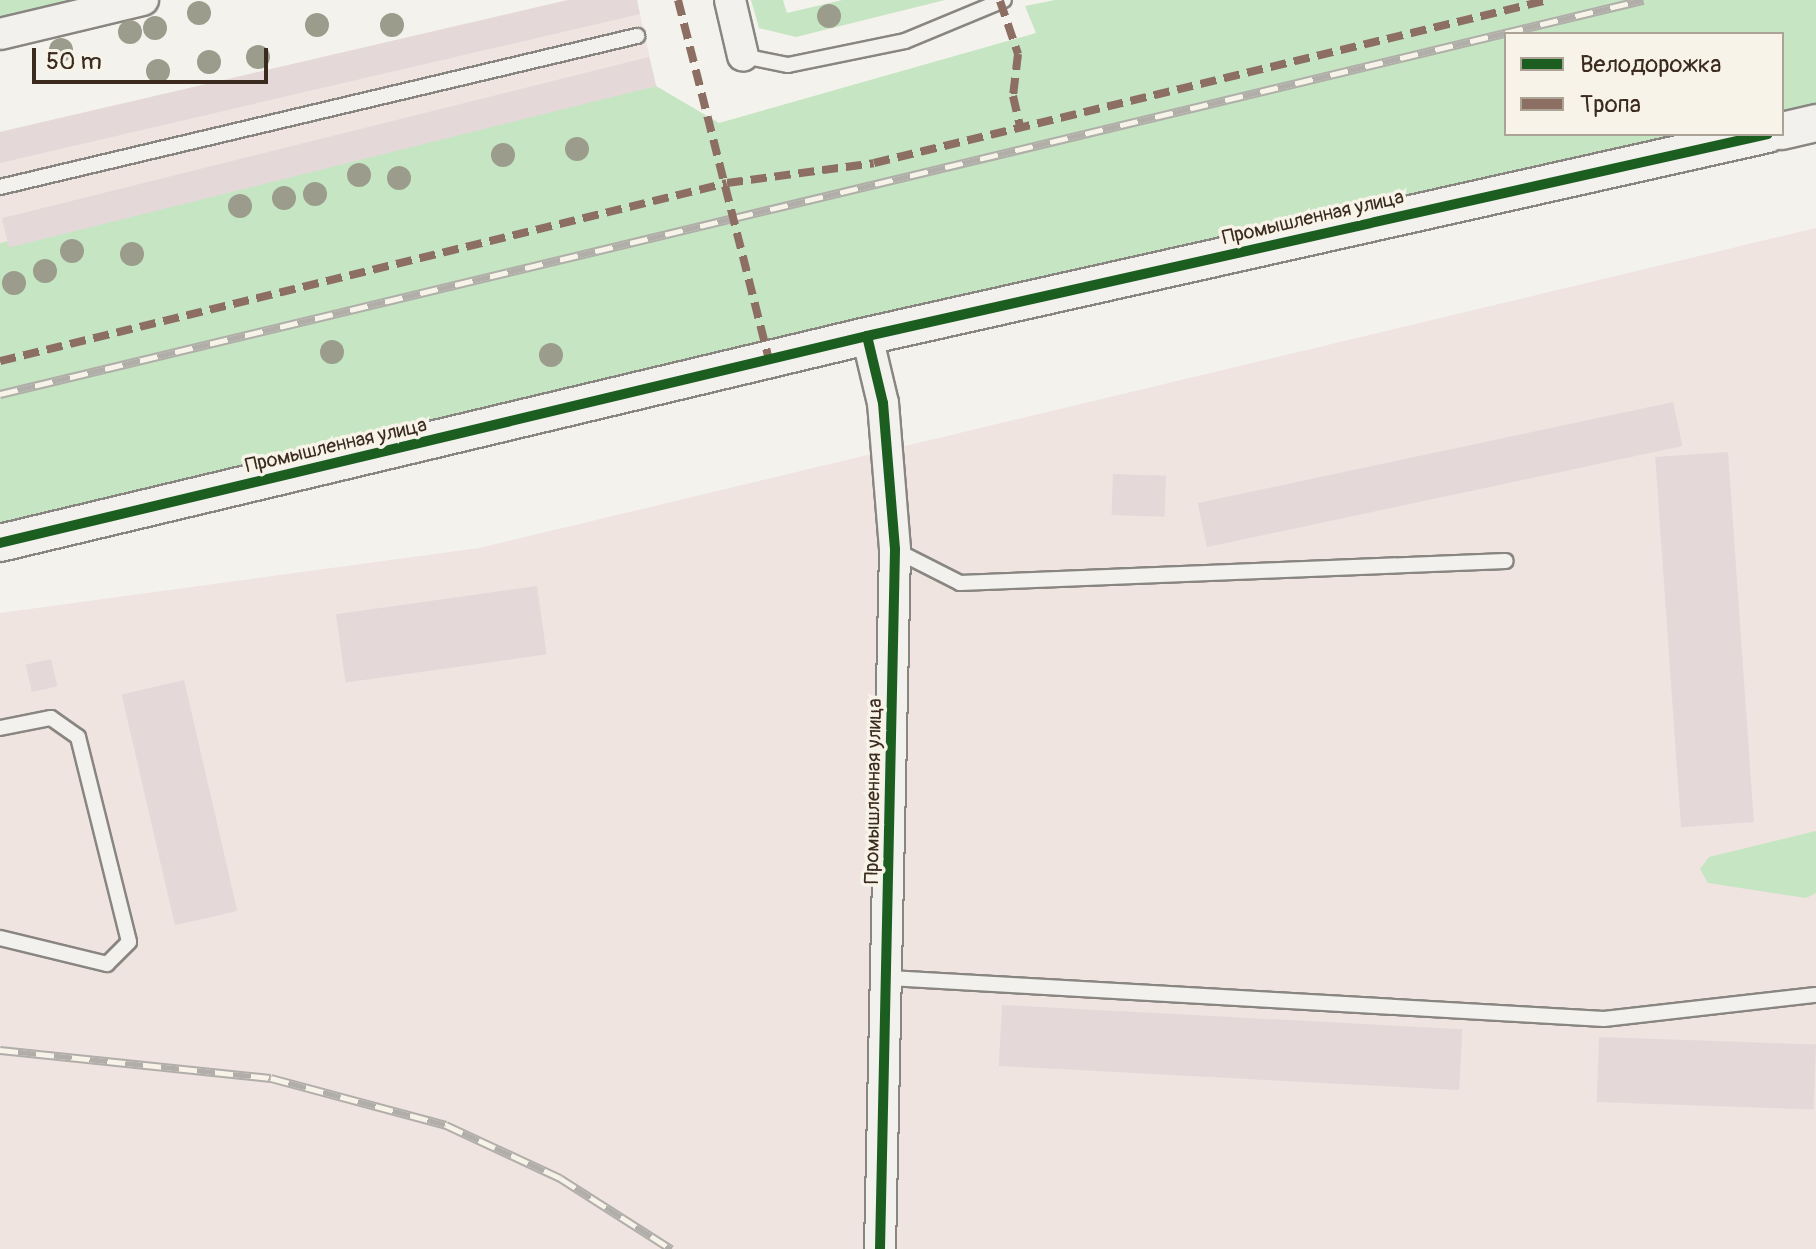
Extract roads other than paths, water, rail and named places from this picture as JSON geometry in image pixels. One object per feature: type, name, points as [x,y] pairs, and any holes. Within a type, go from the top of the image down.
[{"type":"street","points":[[0,34],[143,0]]},
{"type":"street","points":[[730,0],[743,56]]},
{"type":"street","points":[[1784,131],[1816,123]]},
{"type":"street","name":"Промышленная улица","points":[[0,543],[867,336],[1759,136]]},
{"type":"street","name":"Промышленная улица","points":[[867,336],[883,403],[895,550],[889,978],[880,1249]]},
{"type":"lane","points":[[743,56],[788,65],[905,41],[1004,0]]},
{"type":"lane","points":[[0,187],[637,36]]},
{"type":"lane","points":[[895,550],[960,583],[1506,561]]},
{"type":"lane","points":[[0,728],[51,718],[78,737],[129,942],[107,964],[0,938]]},
{"type":"lane","points":[[889,978],[1604,1019],[1816,995]]},
{"type":"railway","points":[[1510,32],[1643,0]]},
{"type":"railway","points":[[0,394],[1504,33]]},
{"type":"railway","points":[[0,1050],[271,1078],[446,1125],[560,1178],[671,1249]]}]
